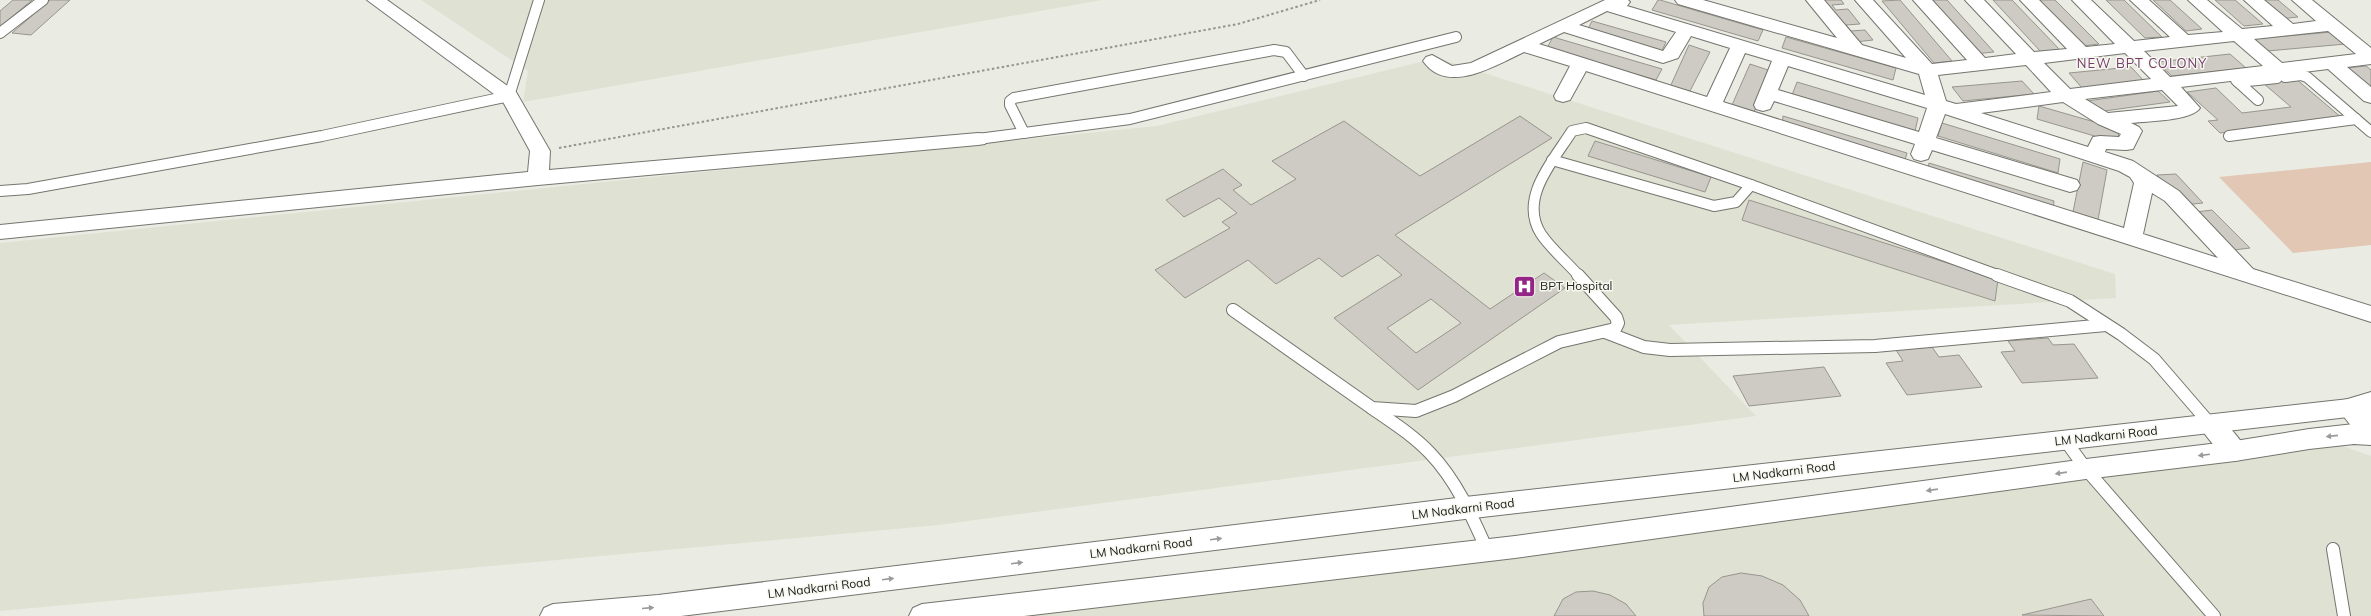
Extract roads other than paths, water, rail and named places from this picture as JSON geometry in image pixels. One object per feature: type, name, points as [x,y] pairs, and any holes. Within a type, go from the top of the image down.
[{"type":"street","points":[[376,0],[509,96],[540,151],[538,178]]},
{"type":"street","points":[[1432,61],[1438,67],[1455,72],[1475,68],[1606,5],[1630,0]]},
{"type":"street","points":[[1684,0],[1927,70],[2331,25]]},
{"type":"street","points":[[1815,0],[1856,50]]},
{"type":"street","points":[[1864,0],[1927,70],[1947,107]]},
{"type":"street","points":[[1922,0],[1981,64]]},
{"type":"street","points":[[1974,0],[2066,96],[2105,120],[2132,131],[2126,144],[2100,142],[2093,156]]},
{"type":"street","points":[[2029,0],[2082,53]]},
{"type":"street","points":[[2081,0],[2191,108],[2189,110],[2105,120]]},
{"type":"street","points":[[2139,0],[2185,42]]},
{"type":"street","points":[[2197,0],[2282,75]]},
{"type":"street","points":[[2253,0],[2289,30]]},
{"type":"street","points":[[2301,0],[2371,58]]},
{"type":"street","points":[[1606,5],[1947,107],[2131,169],[2172,196],[2245,273]]},
{"type":"street","points":[[1564,26],[1663,57],[1672,54],[1686,29]]},
{"type":"street","points":[[1757,121],[1768,93],[1781,28]]},
{"type":"street","points":[[1522,45],[1580,65],[2245,273],[2371,314]]},
{"type":"street","points":[[1712,106],[1740,45]]},
{"type":"street","points":[[1947,107],[2066,96],[2168,84],[2282,75],[2332,63],[2371,58]]},
{"type":"street","points":[[2332,63],[2371,96]]},
{"type":"street","points":[[1563,96],[1580,65]]},
{"type":"street","points":[[1768,93],[2070,185]]},
{"type":"street","points":[[1916,170],[1926,141],[1947,107]]},
{"type":"street","points":[[0,232],[538,178],[978,139]]},
{"type":"street","points":[[2132,238],[2144,183],[2143,178]]},
{"type":"street","points":[[922,616],[1486,550],[2086,469],[2235,451],[2309,439],[2354,434],[2371,435],[2364,408]]},
{"type":"street","name":"LM Nadkarni Road","points":[[553,616],[658,607],[1469,508],[2065,440],[2364,408]]},
{"type":"street","points":[[2211,425],[2235,451]]},
{"type":"lane","points":[[0,33],[43,0]]},
{"type":"lane","points":[[0,191],[28,189],[322,136],[509,96],[539,0]]},
{"type":"lane","points":[[978,139],[1130,119],[1419,48],[1456,37]]},
{"type":"lane","points":[[1419,48],[1432,61]]},
{"type":"lane","points":[[1024,133],[1010,105],[1010,101],[1014,98],[1274,50],[1286,52],[1304,76]]},
{"type":"lane","points":[[2282,75],[2301,75],[2307,77],[2371,132]]},
{"type":"lane","points":[[2235,79],[2258,100]]},
{"type":"lane","points":[[2230,136],[2356,119]]},
{"type":"lane","points":[[1372,408],[1416,411],[1454,396],[1559,342],[1614,329],[1618,323],[1616,317],[1541,234],[1534,216],[1534,200],[1552,160],[1572,131],[1586,128],[1751,185],[2070,301],[2154,359],[2211,425]]},
{"type":"lane","points":[[1552,160],[1714,206],[1728,206],[1740,201],[1751,185]]},
{"type":"lane","points":[[1233,310],[1372,408],[1430,453],[1469,508],[1486,550]]},
{"type":"lane","points":[[1605,332],[1644,347],[1670,350],[1875,346],[2106,325]]},
{"type":"lane","points":[[2065,440],[2086,469],[2214,616]]},
{"type":"lane","points":[[2333,549],[2344,616]]},
{"type":"place","name":"BPT Hospital","points":[[1524,286]]},
{"type":"district","name":"NEW BPT COLONY","points":[[2142,63]]}]
